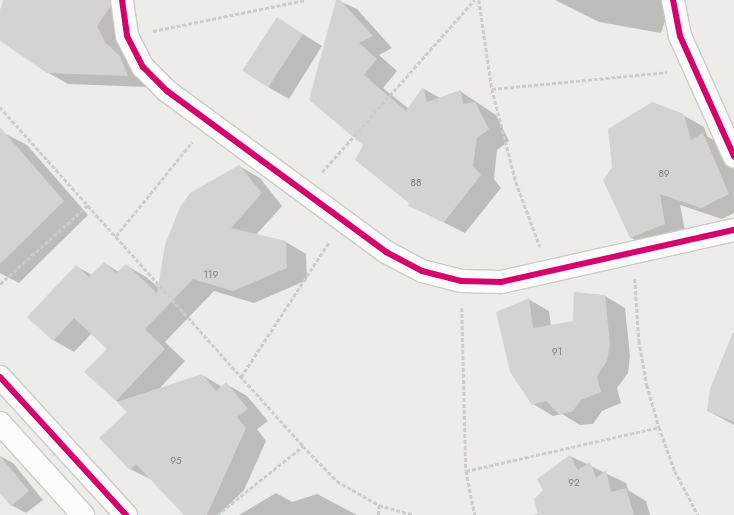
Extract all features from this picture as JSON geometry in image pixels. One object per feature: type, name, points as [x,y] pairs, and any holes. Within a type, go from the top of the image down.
[{"type":"street","points":[[122,0],[127,36],[142,66],[167,91],[386,252],[422,271],[461,281],[501,282],[734,230]]},
{"type":"street","points":[[673,0],[680,36],[734,156]]},
{"type":"street","points":[[0,377],[126,515]]},
{"type":"street","points":[[0,423],[82,515]]},
{"type":"path","points":[[127,36],[305,0]]},
{"type":"path","points":[[305,192],[474,0]]},
{"type":"path","points":[[479,0],[492,89],[516,182],[549,272]]},
{"type":"path","points":[[492,89],[694,69]]},
{"type":"path","points":[[0,106],[303,446],[337,480],[379,505],[414,515]]},
{"type":"path","points":[[116,236],[208,121]]},
{"type":"path","points":[[0,284],[88,206]]},
{"type":"path","points":[[241,377],[343,220]]},
{"type":"path","points":[[635,253],[635,297],[639,341],[658,427],[676,471],[698,515]]},
{"type":"path","points":[[461,281],[466,471],[475,515]]},
{"type":"path","points":[[466,471],[658,427]]},
{"type":"path","points":[[217,515],[303,446]]},
{"type":"path","points":[[378,515],[379,505]]},
{"type":"building","points":[[3,0],[110,0],[110,7],[97,26],[105,42],[120,56],[128,76],[47,73],[0,41],[0,10]]},
{"type":"building","points":[[336,0],[340,0],[373,36],[359,43],[377,59],[364,75],[406,111],[423,87],[427,102],[461,90],[463,104],[475,102],[489,129],[477,138],[473,166],[481,175],[444,222],[408,206],[409,203],[355,160],[363,145],[309,100]]},
{"type":"building","points":[[277,17],[303,34],[268,88],[242,71]]},
{"type":"building","points":[[652,102],[684,114],[691,140],[703,133],[729,194],[701,208],[660,194],[665,224],[630,238],[603,180],[612,167],[608,129]]},
{"type":"building","points":[[0,127],[64,201],[0,264]]},
{"type":"building","points":[[239,165],[262,193],[231,228],[286,241],[287,268],[233,291],[193,279],[145,329],[165,349],[116,401],[84,372],[107,349],[74,318],[53,341],[27,317],[76,265],[89,277],[104,262],[116,273],[126,264],[157,293],[165,245],[180,207],[190,193]]},
{"type":"building","points":[[574,292],[605,295],[610,344],[607,361],[597,376],[601,392],[581,400],[572,412],[559,414],[546,401],[532,405],[510,372],[496,312],[529,298],[533,328],[573,321]]},
{"type":"building","points":[[733,332],[734,422],[707,411],[710,389]]},
{"type":"building","points":[[202,374],[216,391],[226,382],[248,409],[237,417],[246,428],[207,515],[184,515],[136,464],[130,470],[99,438],[127,412],[117,402]]},
{"type":"building","points":[[570,455],[578,470],[590,462],[596,478],[606,470],[611,492],[626,488],[634,515],[538,515],[534,499],[543,490],[537,479]]},
{"type":"building","points":[[0,456],[29,491],[11,506],[0,493]]},
{"type":"cycle path","points":[[122,0],[127,36],[143,67],[167,91],[386,252],[422,271],[461,281],[501,282],[734,230]]},
{"type":"cycle path","points":[[673,0],[680,36],[734,156]]},
{"type":"cycle path","points":[[0,377],[126,515]]}]
